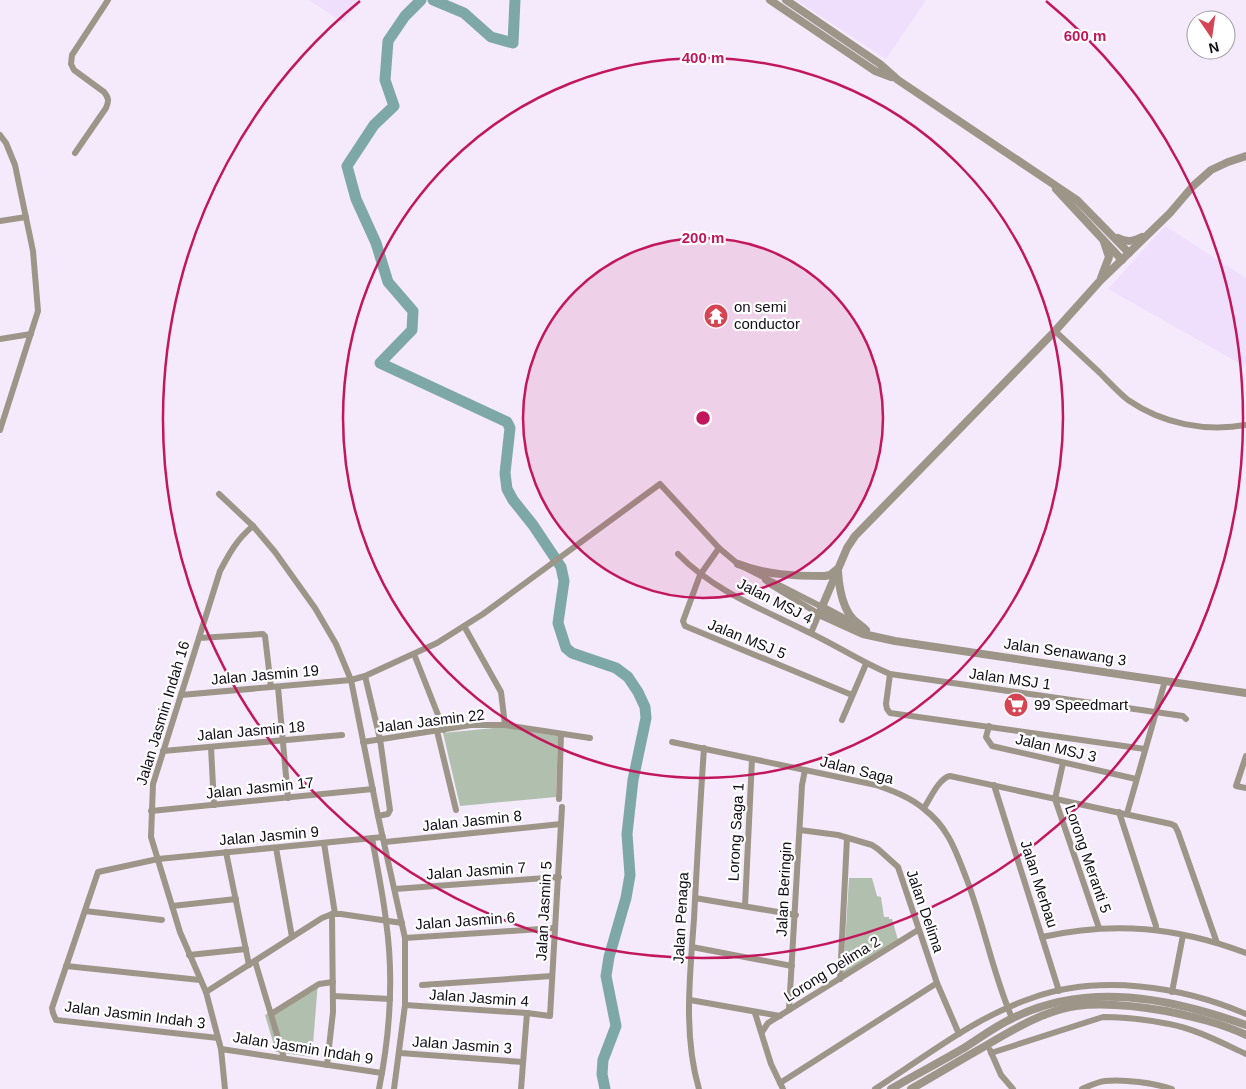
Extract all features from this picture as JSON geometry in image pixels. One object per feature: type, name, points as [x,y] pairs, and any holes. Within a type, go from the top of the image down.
[{"type":"street","points":[[76,154],[109,102],[108,96],[104,92],[74,70],[71,64],[72,55],[108,0]]},
{"type":"street","points":[[770,0],[875,71],[898,80]]},
{"type":"street","points":[[786,0],[880,64],[898,80],[1077,200],[1129,253]]},
{"type":"street","points":[[0,136],[15,165],[33,252],[38,311],[0,430]]},
{"type":"street","points":[[811,633],[847,548],[855,536],[1055,331],[1099,282],[1170,213],[1193,186],[1211,170],[1246,156]]},
{"type":"street","points":[[1046,179],[1122,260]]},
{"type":"street","points":[[0,221],[26,217]]},
{"type":"street","points":[[1100,222],[1126,242],[1148,234]]},
{"type":"street","points":[[1099,282],[1109,257],[1101,236]]},
{"type":"street","points":[[1055,331],[1129,400],[1152,412],[1187,426],[1201,428],[1246,425]]},
{"type":"street","points":[[0,338],[31,334]]},
{"type":"street","name":"Jalan Jasmin 19","points":[[180,695],[351,680],[365,676],[437,643],[464,626],[660,484],[719,548]]},
{"type":"street","points":[[219,494],[253,526],[275,552],[315,608],[336,644],[351,680],[378,816],[406,938],[406,1005],[394,1089]]},
{"type":"street","name":"Jalan Jasmin Indah 16","points":[[224,1089],[221,1049],[206,992],[189,955],[151,836],[152,784],[220,571],[241,536],[253,526]]},
{"type":"street","points":[[700,575],[719,548],[738,564],[821,611]]},
{"type":"street","name":"Jalan MSJ 4","points":[[678,554],[700,575],[748,604],[811,633],[866,664],[890,674]]},
{"type":"street","points":[[738,564],[758,571],[779,575],[825,576],[838,569]]},
{"type":"street","points":[[838,569],[839,586],[848,609],[853,619],[866,630]]},
{"type":"street","name":"Jalan MSJ 5","points":[[700,575],[683,621],[685,626],[852,695]]},
{"type":"street","name":"Jalan Senawang 3","points":[[821,611],[881,638]]},
{"type":"street","name":"Jalan Senawang 3","points":[[821,611],[863,634],[881,638],[1246,693]]},
{"type":"street","points":[[464,626],[501,692],[505,725]]},
{"type":"street","points":[[199,638],[264,634],[283,740],[288,798]]},
{"type":"street","points":[[414,654],[441,730],[456,810]]},
{"type":"street","points":[[842,720],[866,664]]},
{"type":"street","points":[[890,674],[886,704],[890,713],[1145,749]]},
{"type":"street","name":"Jalan MSJ 1","points":[[890,674],[1183,716],[1186,718]]},
{"type":"street","points":[[365,676],[380,740],[390,810],[388,814],[378,816]]},
{"type":"street","points":[[1128,810],[1165,681]]},
{"type":"street","name":"Jalan Jasmin 22","points":[[363,742],[471,726],[505,725],[590,738]]},
{"type":"street","name":"Jalan MSJ 3","points":[[989,726],[986,737],[992,746],[1136,779]]},
{"type":"street","points":[[559,799],[561,734]]},
{"type":"street","name":"Jalan Jasmin 18","points":[[163,751],[342,735]]},
{"type":"street","name":"Jalan Saga","points":[[672,742],[876,785],[902,795],[924,808],[941,825],[952,842],[984,929],[1012,1018]]},
{"type":"street","points":[[211,747],[214,805]]},
{"type":"street","name":"Jalan Penaga","points":[[699,1089],[694,1072],[690,1000],[704,748]]},
{"type":"street","points":[[1246,756],[1236,786],[1246,788]]},
{"type":"street","name":"Lorong Saga 1","points":[[745,906],[752,759]]},
{"type":"street","points":[[1055,799],[1063,763]]},
{"type":"street","name":"Jalan Beringin","points":[[789,1010],[802,786],[805,770]]},
{"type":"street","points":[[924,808],[946,777],[950,776],[1119,812],[1175,826],[1216,943]]},
{"type":"street","name":"Jalan Merbau","points":[[994,785],[1060,991]]},
{"type":"street","name":"Jalan Jasmin 17","points":[[151,812],[373,789]]},
{"type":"street","name":"Lorong Meranti 5","points":[[1055,799],[1098,928]]},
{"type":"street","name":"Jalan Jasmin 5","points":[[550,1016],[562,807]]},
{"type":"street","points":[[1119,812],[1156,930]]},
{"type":"street","name":"Jalan Jasmin 8","points":[[384,840],[561,824]]},
{"type":"street","name":"Jalan Delima","points":[[800,830],[838,835],[872,845],[898,867],[937,984],[959,1034]]},
{"type":"street","points":[[372,838],[386,921],[390,999],[379,1089]]},
{"type":"street","name":"Jalan Jasmin 9","points":[[158,859],[372,838],[384,840]]},
{"type":"street","points":[[840,979],[847,838]]},
{"type":"street","points":[[324,843],[334,914],[333,1012],[327,1064]]},
{"type":"street","points":[[276,848],[292,937]]},
{"type":"street","points":[[226,852],[246,949],[271,1014],[284,1058]]},
{"type":"street","name":"Jalan Jasmin Indah 3","points":[[158,859],[98,872],[52,1008],[52,1013],[56,1020],[218,1038]]},
{"type":"street","name":"Jalan Jasmin 7","points":[[395,890],[559,877]]},
{"type":"street","points":[[695,898],[796,915]]},
{"type":"street","points":[[172,906],[236,899]]},
{"type":"street","points":[[85,911],[162,920]]},
{"type":"street","points":[[206,992],[322,918],[334,914],[402,923]]},
{"type":"street","points":[[1042,937],[1098,928],[1135,927],[1183,935],[1246,953]]},
{"type":"street","name":"Jalan Jasmin 6","points":[[406,938],[555,928]]},
{"type":"street","name":"Lorong Delima 2","points":[[762,1032],[768,1023],[918,930]]},
{"type":"street","points":[[1172,992],[1183,935]]},
{"type":"street","points":[[692,947],[792,966]]},
{"type":"street","points":[[189,955],[246,949]]},
{"type":"street","points":[[66,966],[200,980]]},
{"type":"street","points":[[422,985],[552,976]]},
{"type":"street","points":[[271,1014],[319,984],[333,982]]},
{"type":"street","points":[[755,1013],[771,1064],[782,1086],[937,984]]},
{"type":"street","points":[[875,1089],[959,1034],[1008,1008],[1034,997],[1060,991],[1112,985],[1136,986],[1172,992],[1211,1002],[1246,1014]]},
{"type":"street","points":[[333,996],[390,999]]},
{"type":"street","points":[[891,1089],[964,1048],[1012,1018],[1056,1002],[1108,996],[1164,1003],[1213,1014],[1246,1025]]},
{"type":"street","points":[[690,1000],[780,1016]]},
{"type":"street","points":[[911,1089],[1016,1027],[1075,1006],[1112,1004],[1146,1007],[1230,1027],[1246,1035]]},
{"type":"street","name":"Jalan Jasmin 4","points":[[406,1005],[550,1016]]},
{"type":"street","points":[[522,1089],[527,1013]]},
{"type":"street","points":[[991,1052],[1103,1017],[1114,1017],[1170,1024],[1246,1054]]},
{"type":"street","points":[[987,1045],[1001,1075],[1013,1089]]},
{"type":"street","name":"Jalan Jasmin Indah 9","points":[[221,1049],[382,1073]]},
{"type":"street","name":"Jalan Jasmin 3","points":[[400,1054],[523,1062]]},
{"type":"street","points":[[1082,1089],[1103,1081],[1160,1085],[1172,1089]]},
{"type":"shaded area","points":[[309,0],[359,0],[344,23]]},
{"type":"shaded area","points":[[796,0],[926,0],[886,59]]},
{"type":"shaded area","points":[[1165,226],[1246,278],[1246,367],[1108,289]]},
{"type":"green space","points":[[504,727],[558,736],[556,797],[460,806],[443,733]]},
{"type":"green space","points":[[849,878],[872,878],[877,896],[881,897],[884,917],[892,919],[898,940],[843,976]]},
{"type":"green space","points":[[318,982],[312,1057],[276,1052],[265,1015]]},
{"type":"waterway","points":[[421,0],[405,16],[388,41],[385,80],[394,106],[374,125],[347,166],[356,199],[376,243],[388,282],[413,311],[412,330],[380,363],[507,422],[510,428],[505,473],[507,489],[561,567],[564,581],[558,623],[566,648],[572,653],[616,668],[628,677],[645,707],[646,718],[633,780],[627,834],[630,875],[606,976],[616,1026],[603,1060],[602,1074],[605,1089]]},
{"type":"waterway","points":[[433,0],[464,13],[491,37],[513,43],[515,0]]},
{"type":"place","name":"on semi conductor","points":[[716,316]]},
{"type":"place","name":"99 Speedmart","points":[[1016,705]]}]
